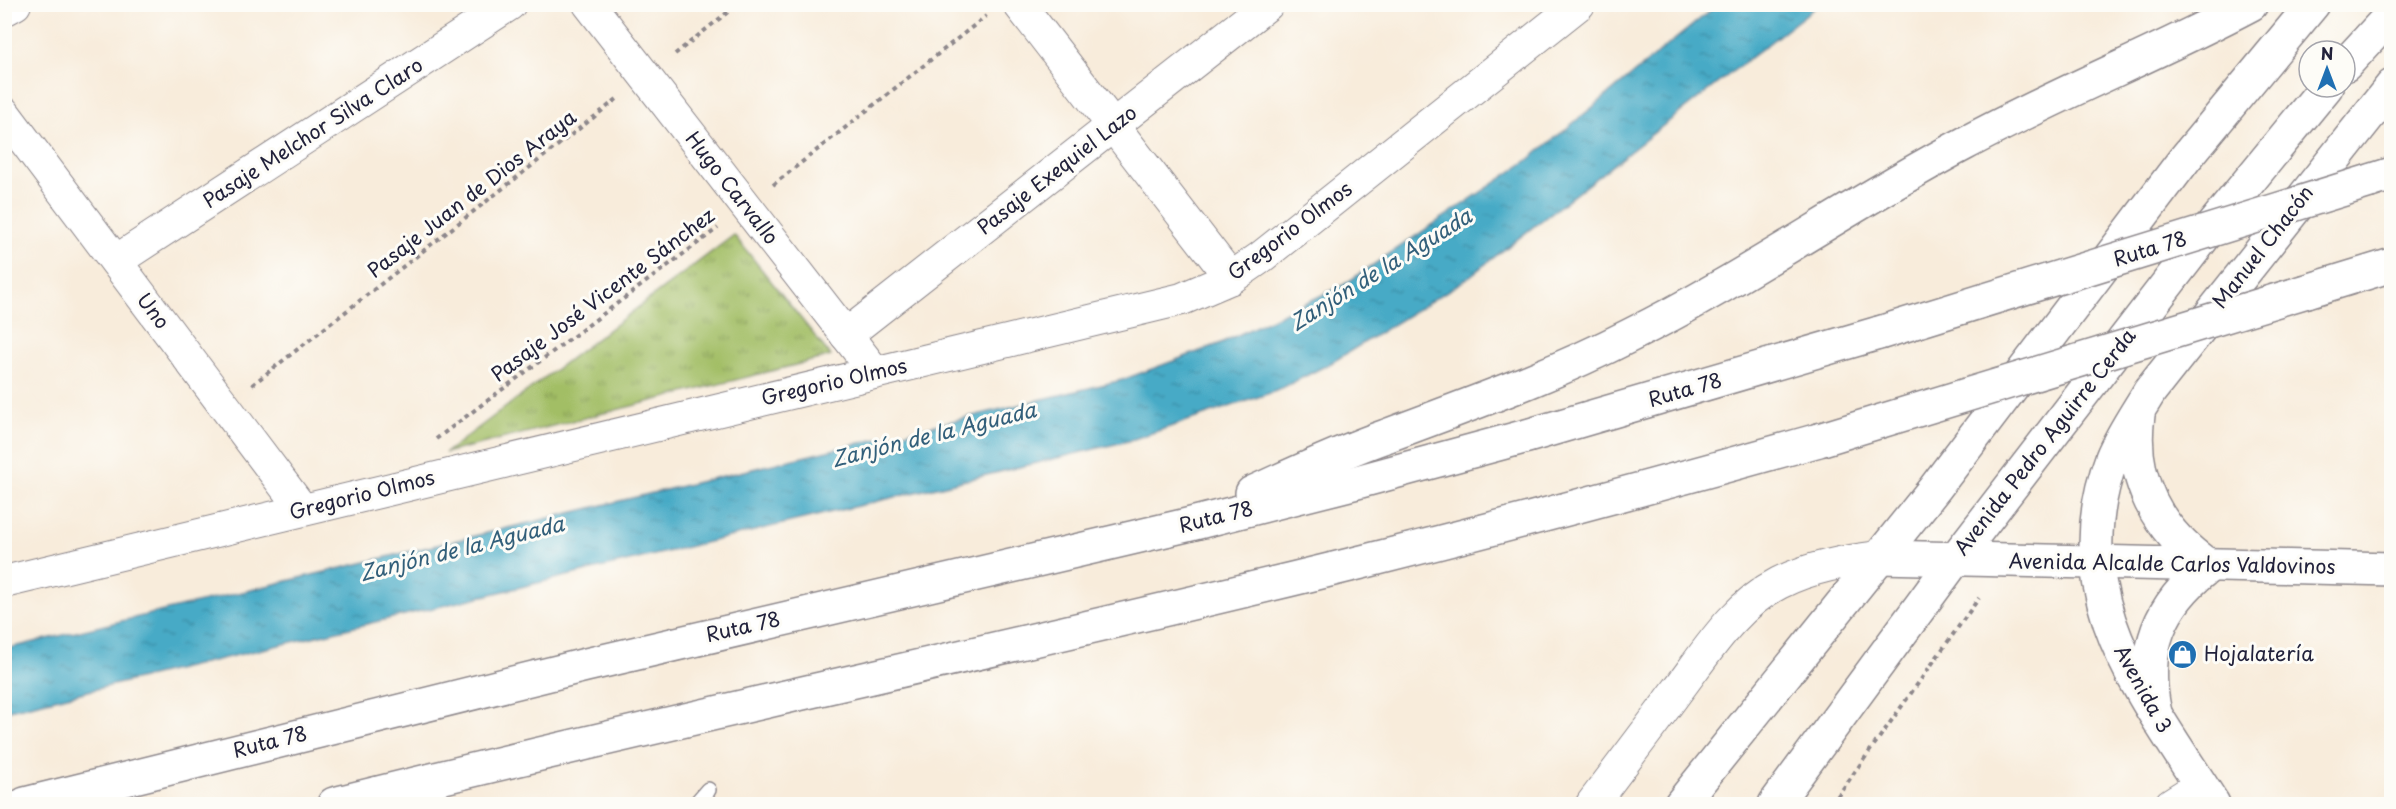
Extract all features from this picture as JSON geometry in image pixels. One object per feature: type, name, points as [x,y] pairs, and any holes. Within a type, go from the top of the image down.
[{"type":"main road","points":[[1188,525],[1312,466],[1544,376],[1629,337],[1749,271],[1868,197],[1963,144],[2042,103],[2251,4]]},
{"type":"main road","points":[[1681,804],[1942,479],[2184,160],[2313,4]]},
{"type":"main road","points":[[2357,51],[2391,14]]},
{"type":"main road","name":"Manuel Chacón","points":[[2097,563],[2099,507],[2105,481],[2113,456],[2150,391],[2391,86]]},
{"type":"main road","name":"Avenida Pedro Aguirre Cerda","points":[[1775,804],[1956,558],[2211,226],[2316,99]]},
{"type":"main road","name":"Ruta 78","points":[[25,804],[586,664],[1188,525],[1516,439],[1879,333],[2381,177]]},
{"type":"main road","points":[[334,804],[715,712],[1364,561],[1558,512],[1819,440],[2391,265]]},
{"type":"main road","name":"Manuel Chacón","points":[[2139,410],[2136,430],[2137,460],[2153,508],[2177,541],[2210,566]]},
{"type":"main road","name":"Avenida Alcalde Carlos Valdovinos","points":[[1880,557],[2391,569]]},
{"type":"main road","name":"Avenida 3","points":[[2097,563],[2107,618],[2119,652],[2135,683],[2207,795]]},
{"type":"main road","points":[[2154,713],[2150,689],[2150,665],[2159,627],[2174,598],[2210,566]]},
{"type":"street","points":[[4,10],[15,4]]},
{"type":"street","name":"Pasaje Melchor Silva Claro","points":[[116,261],[510,4]]},
{"type":"street","name":"Hugo Carvallo","points":[[589,4],[875,372]]},
{"type":"street","name":"Pasaje Exequiel Lazo","points":[[846,334],[1268,4]]},
{"type":"street","name":"Gregorio Olmos","points":[[4,582],[1182,299],[1231,278],[1260,258],[1579,4]]},
{"type":"street","points":[[1005,8],[1113,126],[1231,278]]},
{"type":"street","name":"Uno","points":[[4,113],[302,509]]},
{"type":"street","points":[[1592,804],[1712,644],[1746,606],[1777,584],[1799,574],[1823,566],[1880,557]]},
{"type":"street","points":[[2171,804],[2207,795]]},
{"type":"lane","points":[[696,804],[708,790]]},
{"type":"path","name":"Pasaje Juan de Dios Araya","points":[[225,407],[738,4]]},
{"type":"path","name":"Pasaje José Vicente Sánchez","points":[[428,445],[747,206],[1005,8]]},
{"type":"path","points":[[1832,804],[2006,560]]},
{"type":"green space","points":[[734,235],[831,356],[445,453]]},
{"type":"water","name":"Zanjón de la Aguada","points":[[1717,5],[1818,5],[1465,280],[1331,363],[1276,391],[1128,441],[5,711],[5,649],[1122,380],[1219,344],[1343,285],[1527,161]]},
{"type":"place","name":"Hojalatería","points":[[2183,654]]}]
